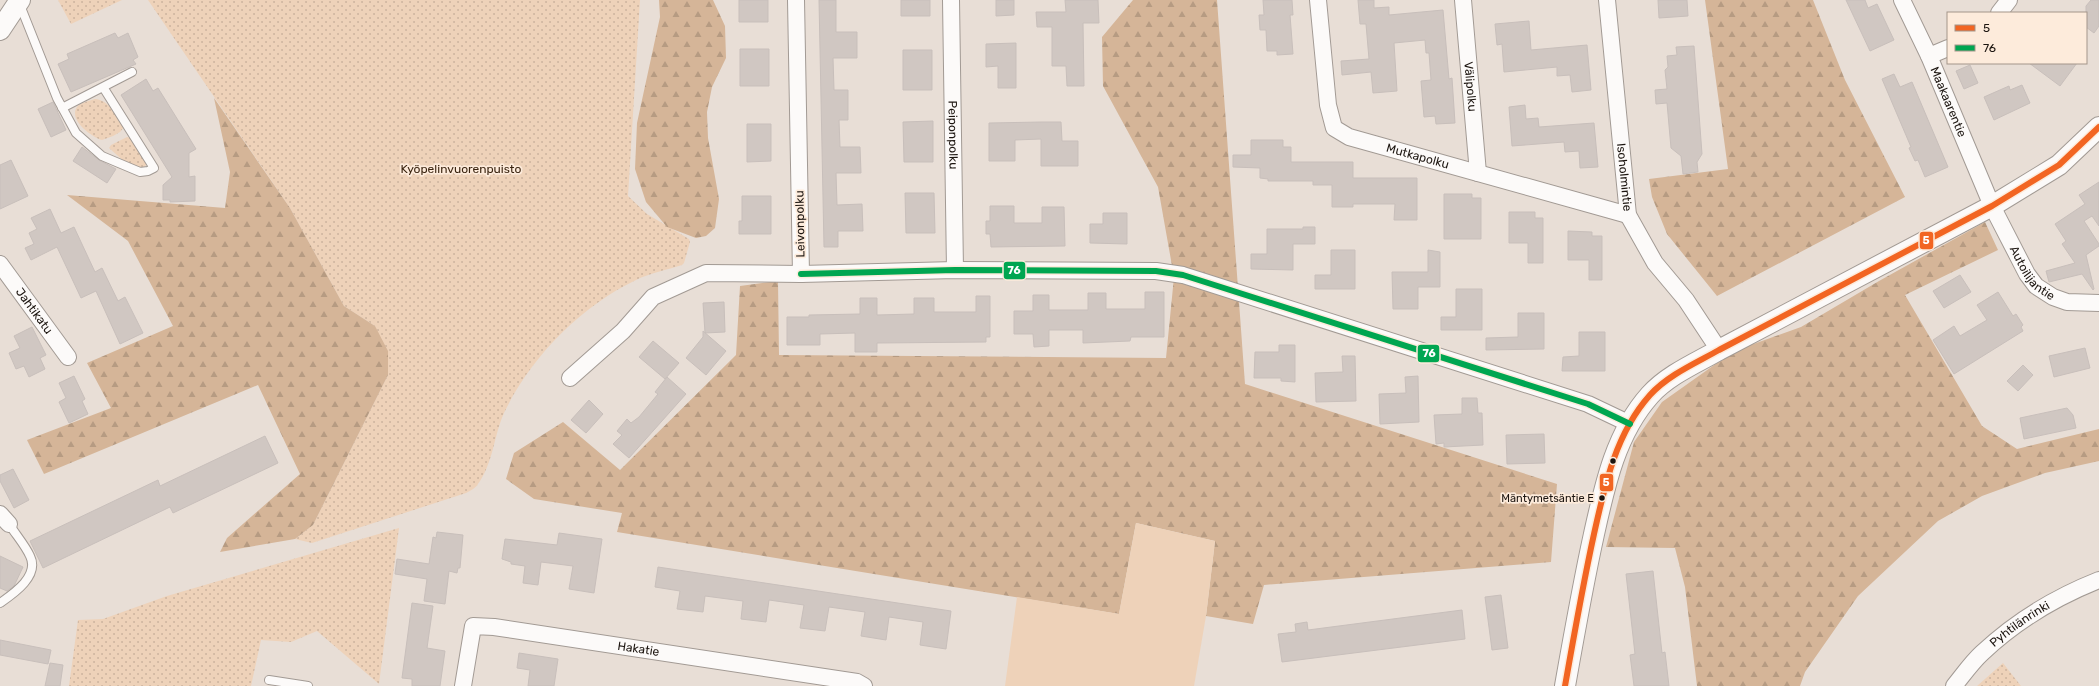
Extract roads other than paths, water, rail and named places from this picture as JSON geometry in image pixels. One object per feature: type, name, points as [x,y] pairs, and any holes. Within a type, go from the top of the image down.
[{"type":"street","name":"Leivonpolku","points":[[570,378],[623,331],[653,297],[706,273],[801,274],[796,0]]},
{"type":"street","name":"Peiponpolku","points":[[951,0],[955,270]]},
{"type":"street","name":"Mutkapolku","points":[[1318,0],[1328,105],[1334,128],[1349,137],[1628,215]]},
{"type":"street","name":"Välipolku","points":[[1463,0],[1478,173]]},
{"type":"street","name":"Isoholmintie","points":[[1607,0],[1628,215],[1655,263],[1686,300],[1719,350]]},
{"type":"street","name":"Maakaarentie","points":[[1902,0],[1929,56],[1992,206]]},
{"type":"street","points":[[2000,12],[2009,0]]},
{"type":"street","points":[[0,30],[20,1]]},
{"type":"street","points":[[1929,56],[1947,48]]},
{"type":"street","points":[[1565,686],[1588,560],[1602,497],[1619,443],[1651,394],[1663,384],[1719,350],[1992,206],[2059,165],[2099,127]]},
{"type":"street","name":"Autoilijantie","points":[[1992,206],[2027,274],[2036,286],[2053,297],[2067,302],[2099,303]]},
{"type":"street","name":"Jahtikatu","points":[[0,264],[68,357]]},
{"type":"street","points":[[801,274],[955,270],[1156,271],[1183,275],[1588,404],[1630,424]]},
{"type":"street","name":"Pyhtilänrinki","points":[[1954,686],[1981,654],[2008,631],[2038,610],[2082,587],[2099,580]]},
{"type":"street","name":"Hakatie","points":[[463,686],[473,626],[494,627],[857,682],[864,686]]},
{"type":"lane","points":[[20,1],[62,108],[76,133],[102,156],[140,172],[148,172],[154,168],[103,87]]},
{"type":"lane","points":[[62,108],[132,72]]},
{"type":"lane","points":[[0,603],[20,589],[30,574],[31,558],[3,519]]},
{"type":"lane","points":[[269,680],[308,686]]},
{"type":"place","name":"Mäntymetsäntie E","points":[[1602,498]]},
{"type":"park label","name":"Kyöpelinvuorenpuisto","points":[[461,169]]}]
